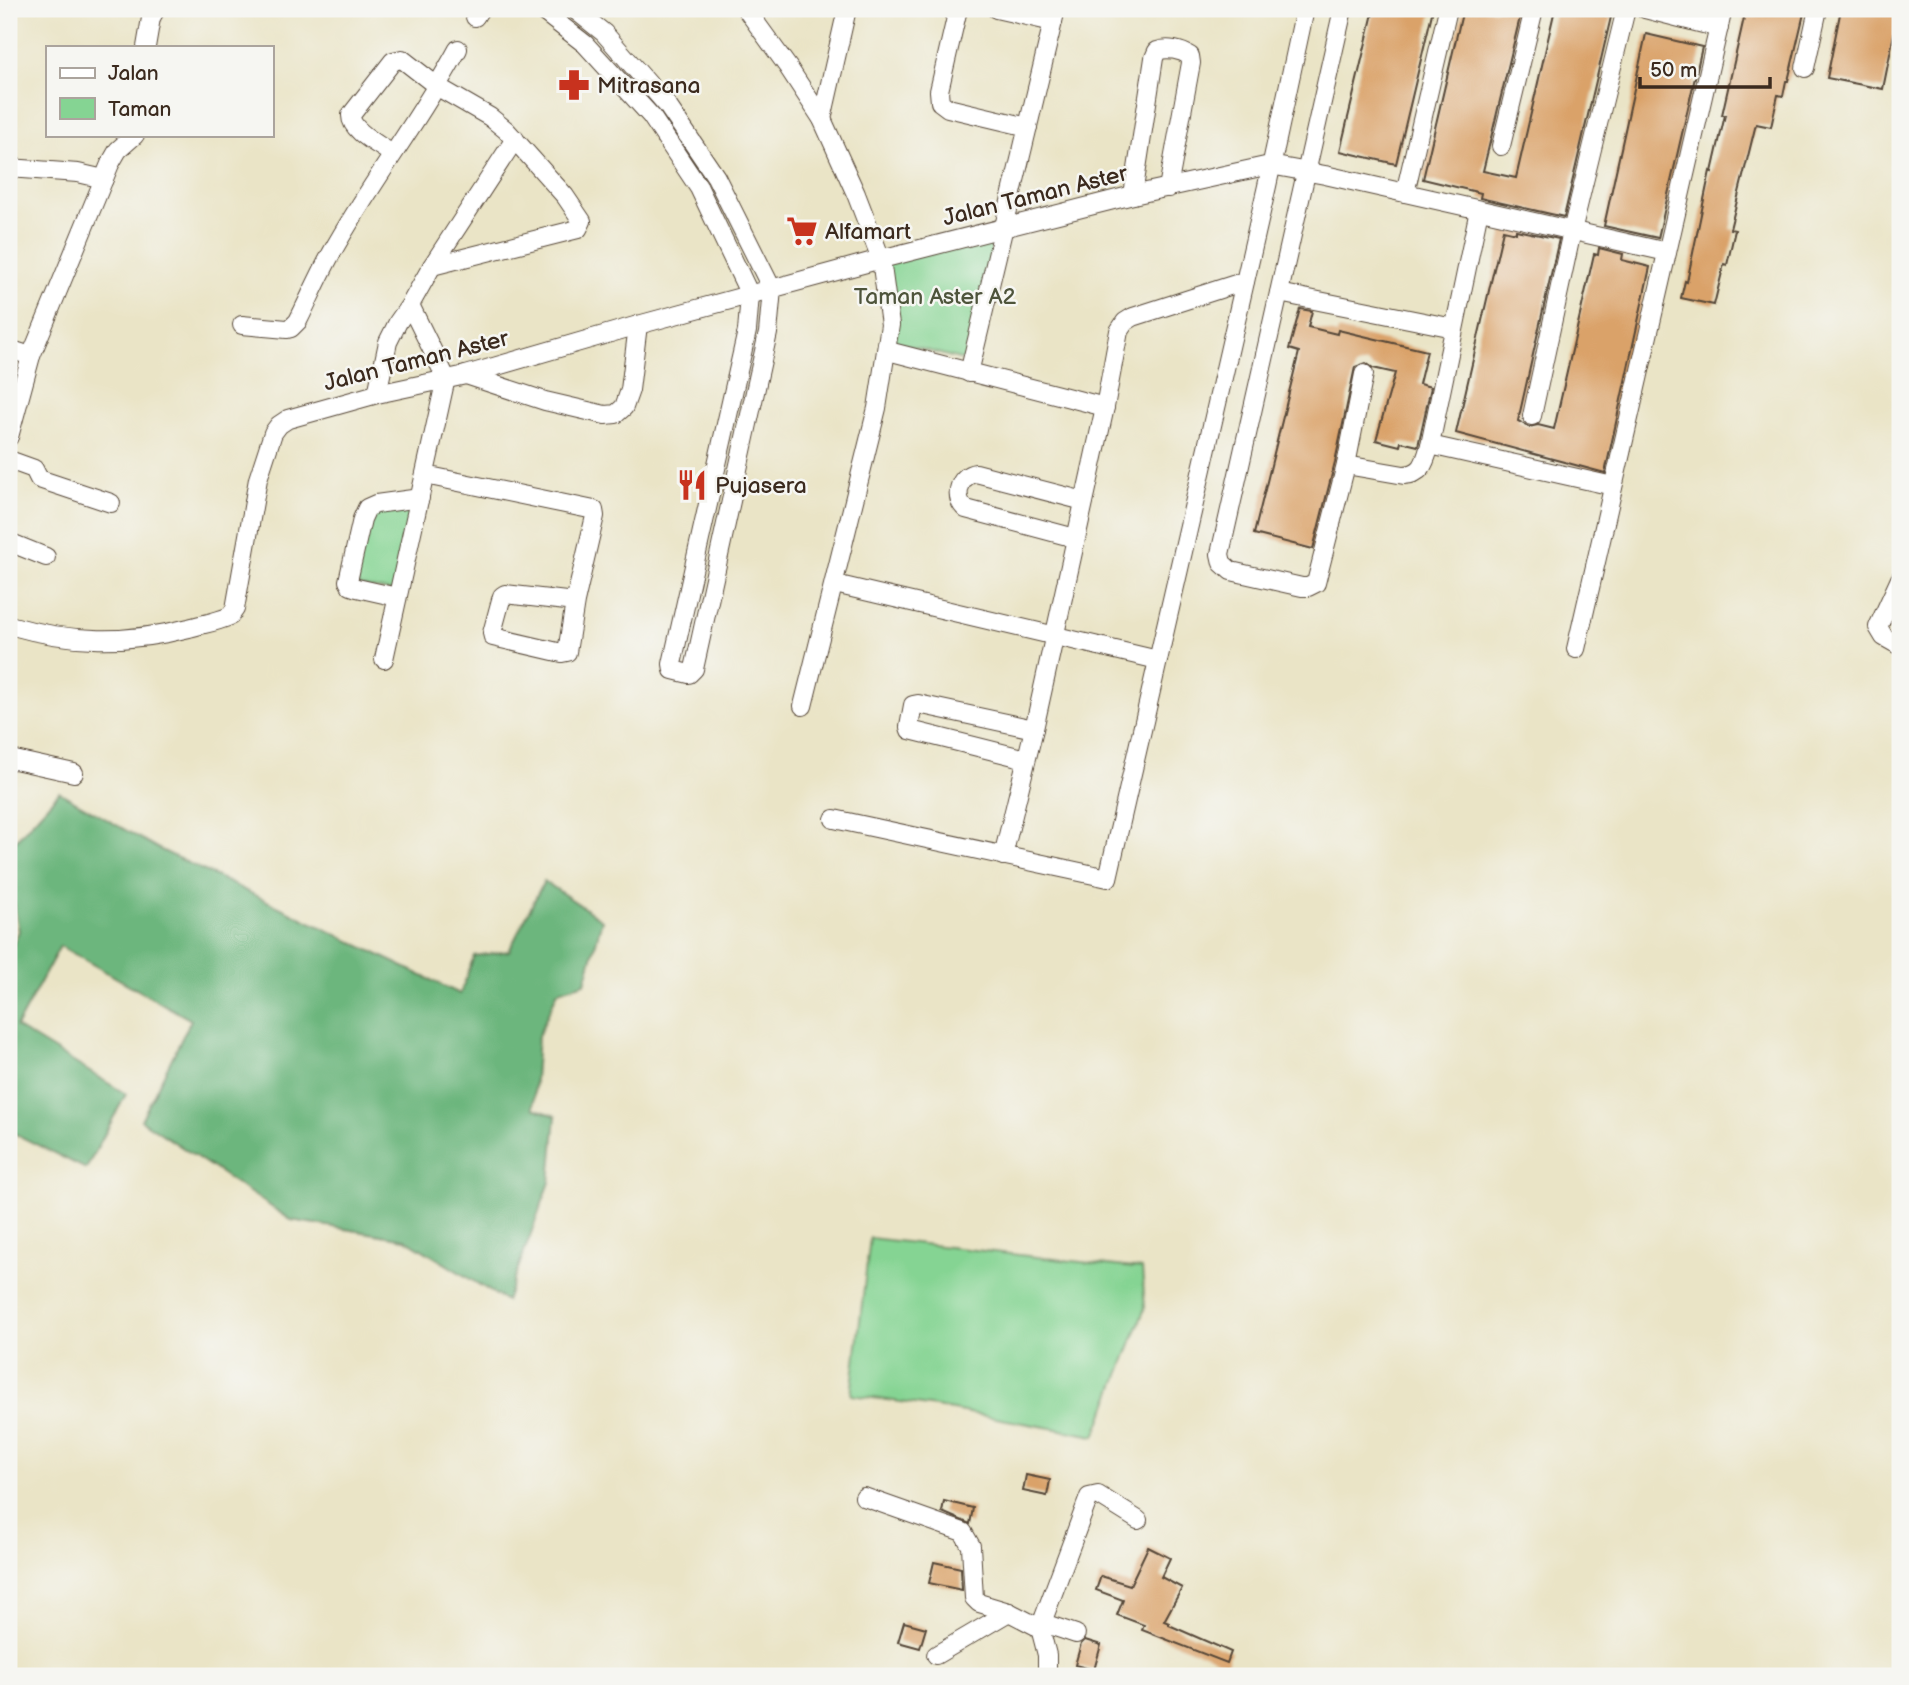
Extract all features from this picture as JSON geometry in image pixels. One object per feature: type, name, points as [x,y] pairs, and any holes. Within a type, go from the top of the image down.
[{"type":"street","points":[[146,46],[148,28],[156,9]]},
{"type":"street","points":[[540,9],[585,44],[650,116],[699,188],[750,295],[747,331],[672,664],[673,670],[689,674],[694,669],[768,334],[772,289],[716,177],[667,105],[604,33],[575,9]]},
{"type":"street","points":[[746,9],[822,119],[856,194],[881,259],[890,325],[888,351],[874,421],[803,706]]},
{"type":"street","points":[[822,119],[847,9]]},
{"type":"street","points":[[958,9],[939,92],[940,102],[948,108],[1028,127]]},
{"type":"street","points":[[969,373],[1055,16],[996,9]]},
{"type":"street","points":[[834,819],[1108,878],[1305,9]]},
{"type":"street","points":[[1343,9],[1220,554],[1222,563],[1231,571],[1302,587],[1317,583],[1346,465],[1364,374]]},
{"type":"street","points":[[1405,194],[1448,9]]},
{"type":"street","points":[[1501,146],[1534,9]]},
{"type":"street","points":[[1532,416],[1572,231],[1626,9]]},
{"type":"street","points":[[1645,9],[1718,28]]},
{"type":"street","points":[[1576,649],[1723,9]]},
{"type":"street","points":[[1805,68],[1818,9]]},
{"type":"street","points":[[242,326],[286,329],[292,328],[298,321],[331,254],[438,87],[458,49]]},
{"type":"street","points":[[1133,195],[1154,58],[1157,51],[1163,49],[1184,52],[1190,56],[1191,64],[1168,188]]},
{"type":"street","points":[[393,154],[355,127],[351,115],[357,104],[396,60],[401,59],[438,87],[490,117],[515,139],[576,209],[582,220],[578,229],[432,266]]},
{"type":"street","points":[[9,437],[31,356],[104,179],[118,150],[134,136]]},
{"type":"street","points":[[377,394],[388,341],[397,322],[410,306],[432,266],[515,139]]},
{"type":"street","points":[[1270,165],[1667,251]]},
{"type":"street","name":"Jalan Taman Aster","points":[[9,625],[64,637],[98,641],[123,640],[171,633],[230,616],[235,609],[258,479],[273,433],[288,419],[377,394],[466,375],[881,259],[1133,195],[1270,165]]},
{"type":"street","points":[[9,168],[78,173],[104,179]]},
{"type":"street","points":[[1346,465],[1413,475],[1423,467],[1430,445],[1479,210]]},
{"type":"street","points":[[1003,856],[1034,729],[1105,407],[1119,331],[1125,322],[1133,317],[1245,281]]},
{"type":"street","points":[[1279,293],[1454,328]]},
{"type":"street","points":[[384,659],[446,378],[410,306]]},
{"type":"street","points":[[466,375],[545,401],[605,415],[616,414],[624,407],[630,390],[638,325]]},
{"type":"street","points":[[9,349],[31,356]]},
{"type":"street","points":[[888,351],[1105,407]]},
{"type":"street","points":[[1430,445],[1613,486]]},
{"type":"street","points":[[9,460],[34,469],[39,479],[111,503]]},
{"type":"street","points":[[1075,538],[966,509],[960,504],[958,497],[963,479],[968,474],[976,473],[1084,501]]},
{"type":"street","points":[[425,475],[594,510],[593,527],[575,602],[567,652],[494,637],[492,633],[502,596],[509,592],[575,602]]},
{"type":"street","points":[[397,597],[357,589],[348,581],[362,519],[367,509],[376,504],[419,498]]},
{"type":"street","points":[[9,542],[46,557]]},
{"type":"street","points":[[1900,579],[1878,627],[1884,637],[1900,646]]},
{"type":"street","points":[[835,583],[1158,660]]},
{"type":"street","points":[[1026,758],[910,730],[914,705],[1034,729]]},
{"type":"street","points":[[9,761],[74,773]]},
{"type":"street","points":[[1046,1676],[1047,1655],[1042,1625],[1089,1497],[1098,1495],[1138,1520]]},
{"type":"street","points":[[864,1497],[963,1532],[971,1546],[974,1598],[979,1603],[1076,1634]]},
{"type":"street","points":[[936,1655],[1009,1612]]},
{"type":"green space","name":"Taman Aster A2","points":[[1000,229],[967,361],[891,341],[884,262]]},
{"type":"green space","points":[[416,501],[395,592],[359,586],[353,573],[368,511]]},
{"type":"green space","points":[[59,792],[159,849],[460,994],[474,956],[509,951],[544,881],[602,920],[585,983],[558,991],[538,1036],[533,1108],[556,1116],[550,1182],[506,1301],[405,1239],[291,1220],[141,1120],[191,1020],[60,946],[16,1027],[126,1094],[86,1169],[9,1131],[9,954],[19,931],[9,878],[9,848]]},
{"type":"green space","points":[[870,1238],[1142,1269],[1145,1308],[1095,1436],[936,1407],[851,1395]]},
{"type":"building","points":[[1374,9],[1433,9],[1396,164],[1340,151]]},
{"type":"building","points":[[1463,9],[1522,9],[1483,171],[1516,178],[1555,9],[1577,9],[1611,17],[1564,217],[1480,198],[1481,193],[1423,179]]},
{"type":"building","points":[[1746,9],[1805,9],[1788,81],[1783,96],[1778,95],[1771,127],[1756,124],[1730,229],[1735,230],[1727,265],[1724,264],[1714,305],[1681,298],[1725,115],[1722,115]]},
{"type":"building","points":[[1841,9],[1899,9],[1883,89],[1827,78]]},
{"type":"building","points":[[1646,34],[1702,47],[1658,238],[1604,226]]},
{"type":"building","points":[[1503,230],[1559,239],[1518,421],[1529,427],[1538,425],[1554,429],[1594,254],[1598,255],[1599,248],[1623,254],[1622,260],[1650,267],[1605,473],[1456,433]]},
{"type":"building","points":[[1300,309],[1312,311],[1308,327],[1337,334],[1338,330],[1427,351],[1419,384],[1431,387],[1418,446],[1401,442],[1400,446],[1376,440],[1395,373],[1373,368],[1366,363],[1355,367],[1313,549],[1254,534],[1299,352],[1289,349]]},
{"type":"building","points":[[1026,1475],[1050,1480],[1047,1496],[1023,1491]]},
{"type":"building","points":[[944,1501],[973,1508],[970,1524],[942,1512]]},
{"type":"building","points":[[1148,1547],[1170,1558],[1161,1577],[1182,1588],[1164,1621],[1231,1652],[1227,1663],[1142,1630],[1144,1625],[1117,1615],[1123,1600],[1096,1590],[1101,1576],[1130,1585]]},
{"type":"building","points":[[934,1562],[961,1568],[962,1590],[929,1583]]},
{"type":"building","points":[[904,1622],[926,1628],[920,1648],[898,1642]]},
{"type":"building","points":[[1085,1640],[1101,1645],[1094,1670],[1075,1665],[1081,1644]]},
{"type":"place","name":"Mitrasana","points":[[574,85]]},
{"type":"place","name":"Alfamart","points":[[802,231]]},
{"type":"place","name":"Pujasera","points":[[692,485]]}]
